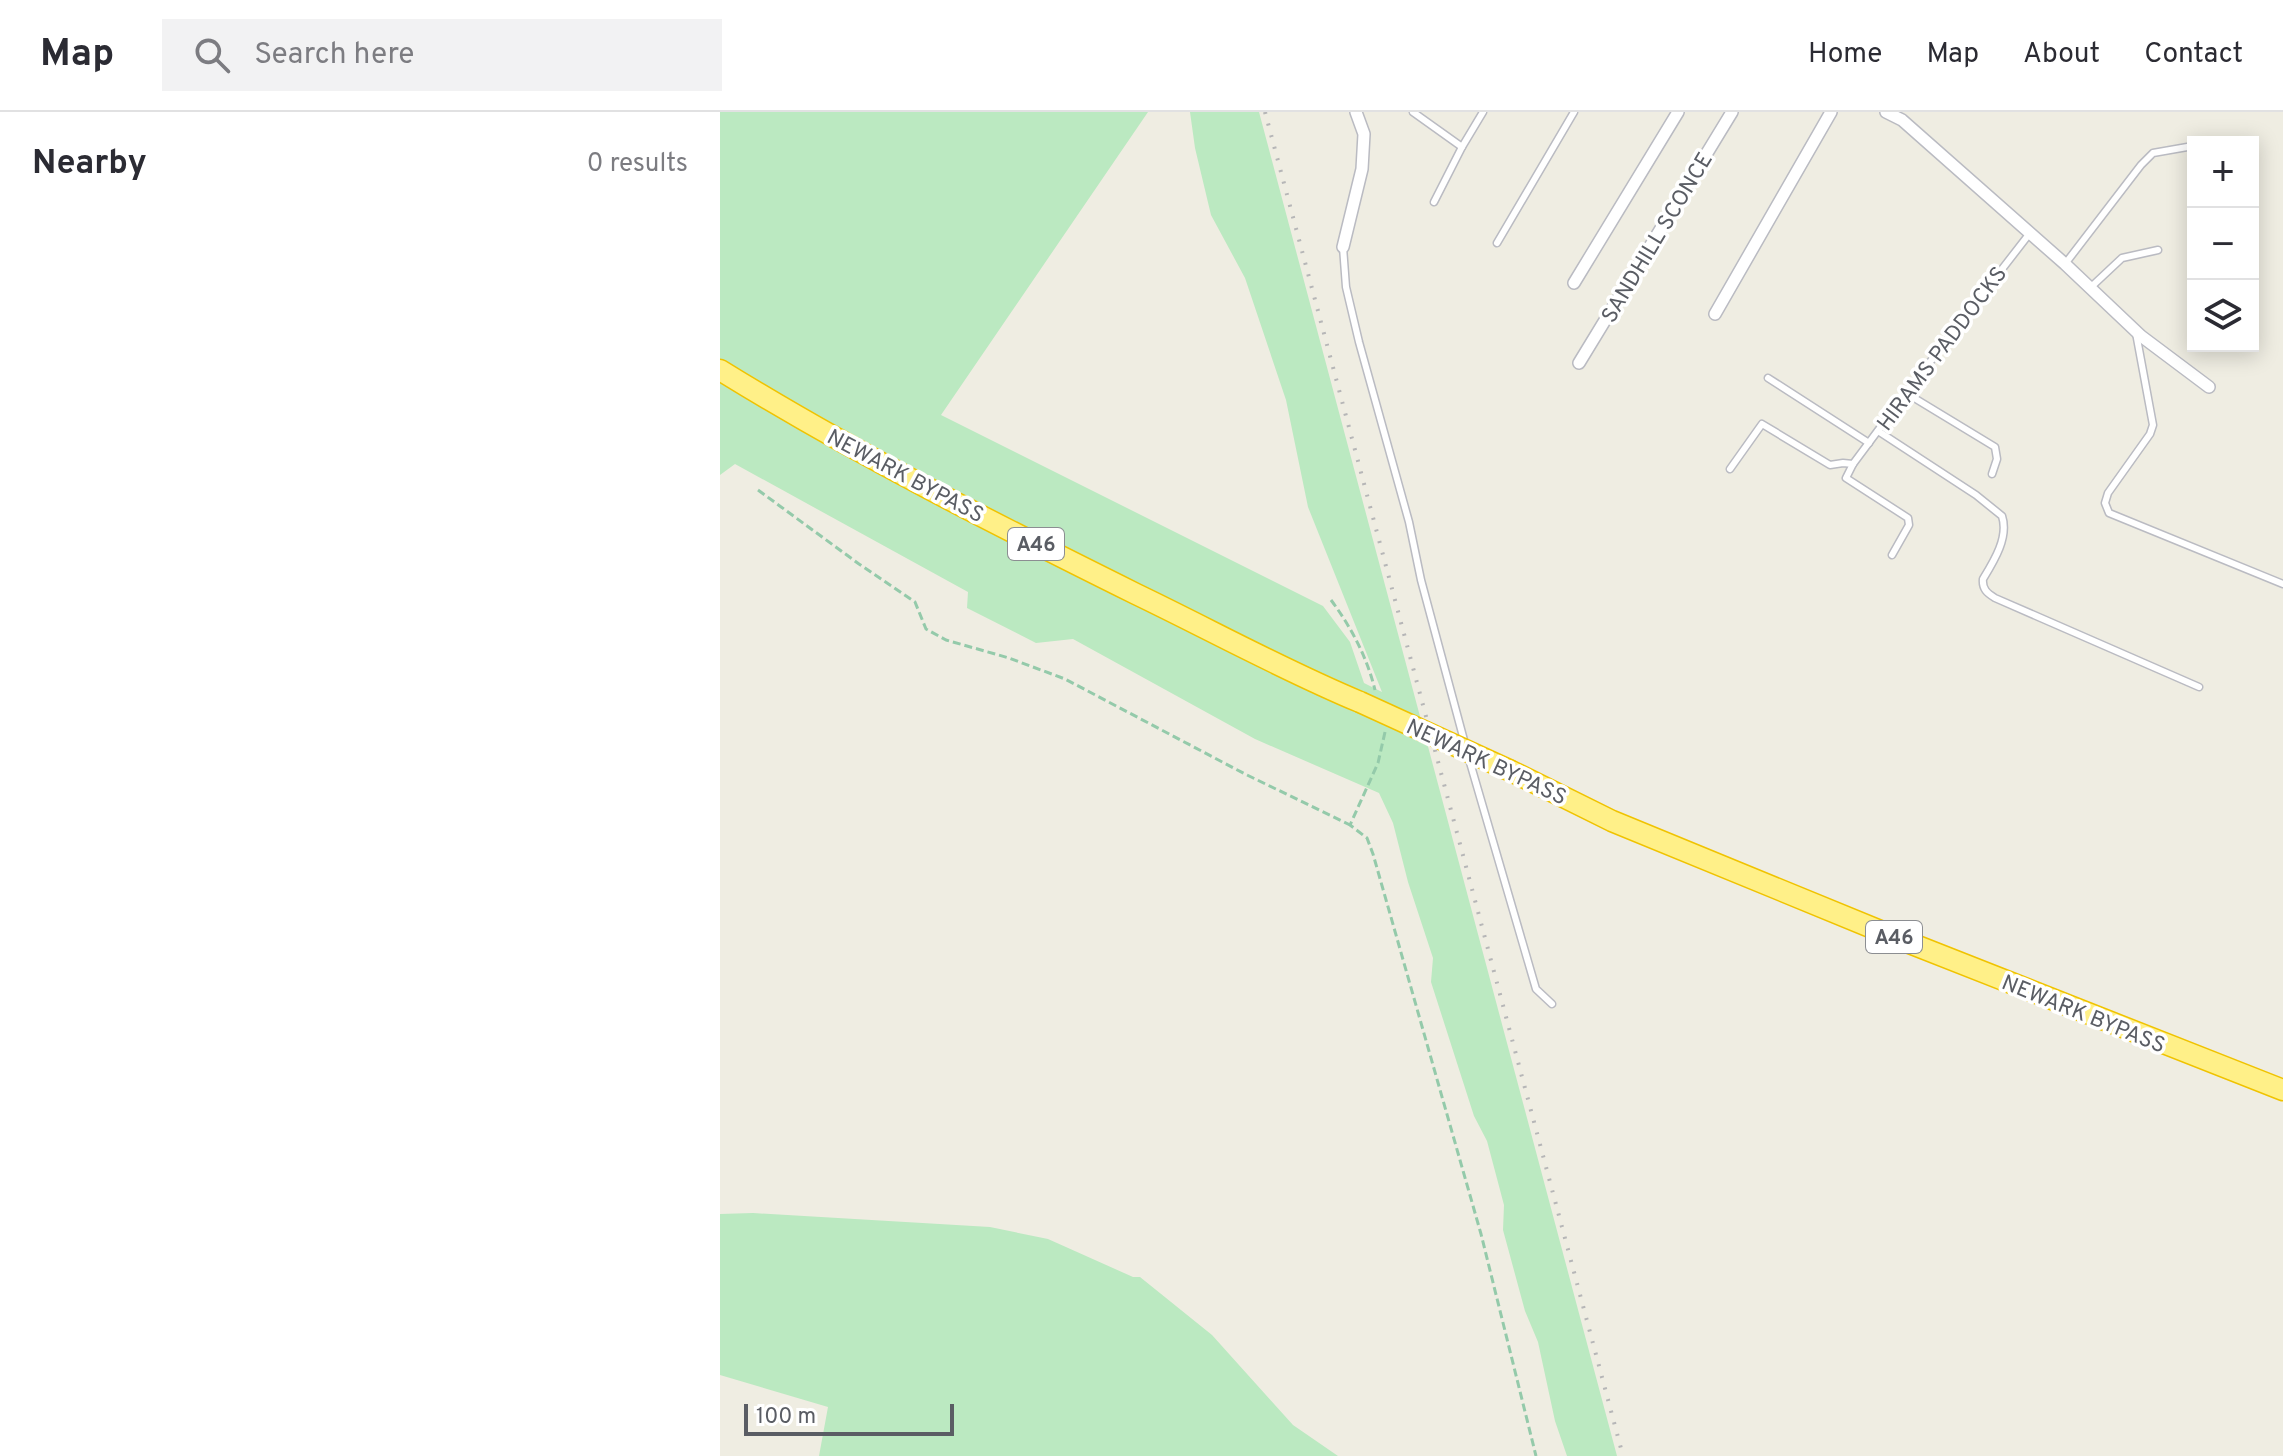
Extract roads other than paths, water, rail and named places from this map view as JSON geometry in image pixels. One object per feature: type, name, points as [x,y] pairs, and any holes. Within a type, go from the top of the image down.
[{"type":"highway","name":"NEWARK BYPASS","points":[[720,370],[769,401],[892,469],[1032,542],[1311,682],[1368,698],[1612,821],[1902,940],[2283,1090]]},
{"type":"street","points":[[1343,247],[1362,169],[1364,134],[1356,112]]},
{"type":"street","points":[[1574,283],[1678,112]]},
{"type":"street","name":"SANDHILL SCONCE","points":[[1579,363],[1732,112]]},
{"type":"street","points":[[1715,314],[1831,112]]},
{"type":"street","points":[[1886,112],[1902,120],[2065,264],[2135,331],[2209,387]]},
{"type":"lane","points":[[1413,112],[1462,147]]},
{"type":"lane","points":[[1434,202],[1483,112]]},
{"type":"lane","points":[[1497,243],[1574,112]]},
{"type":"lane","points":[[2065,264],[2153,153],[2187,147]]},
{"type":"lane","name":"HIRAMS PADDOCKS","points":[[1853,464],[2030,233]]},
{"type":"lane","points":[[1343,247],[1346,287],[1453,701],[1536,989],[1552,1004]]},
{"type":"lane","points":[[2090,288],[2122,258],[2158,250]]},
{"type":"lane","points":[[2135,331],[2153,425],[2150,434],[2108,493],[2105,503],[2109,513],[2283,584]]},
{"type":"lane","points":[[1768,378],[1869,443]]},
{"type":"lane","points":[[1906,393],[1995,447],[1997,459],[1992,474]]},
{"type":"lane","points":[[1730,469],[1762,424],[1830,465],[1853,464],[1846,478],[1908,518],[1909,525],[1892,555]]},
{"type":"lane","points":[[1878,431],[1976,495],[2002,516],[2004,531],[2001,545],[1982,585],[1990,595],[2199,687]]},
{"type":"railway","points":[[1265,112],[1623,1456]]}]
